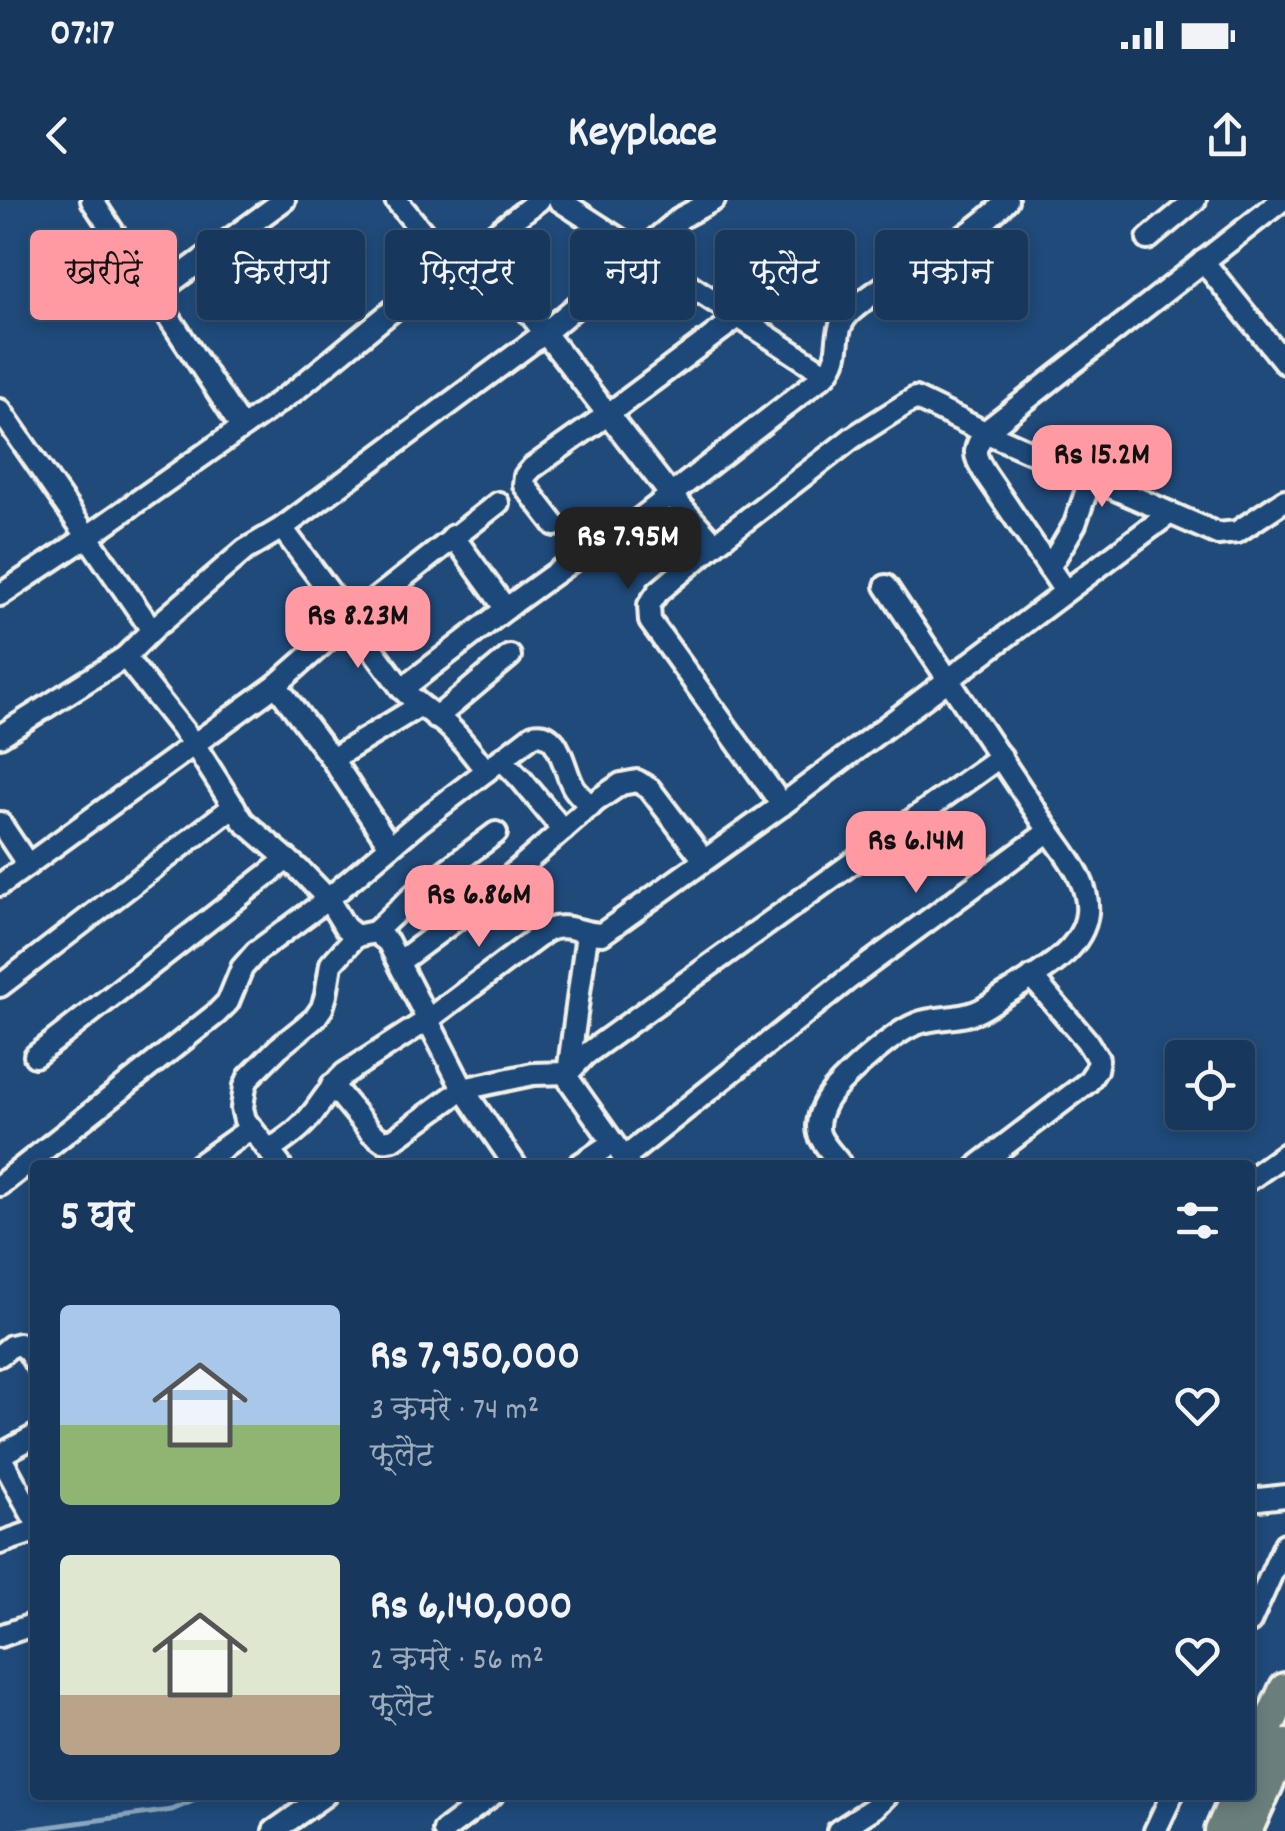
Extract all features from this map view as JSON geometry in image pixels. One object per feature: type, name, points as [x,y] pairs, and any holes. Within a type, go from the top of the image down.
[{"type":"highway","points":[[1255,1756],[1285,1689]]},
{"type":"highway","points":[[1246,1831],[1285,1745]]},
{"type":"highway","points":[[1221,1831],[1235,1800]]},
{"type":"street","points":[[92,200],[112,230]]},
{"type":"street","points":[[247,200],[262,216]]},
{"type":"street","points":[[177,277],[284,200]]},
{"type":"street","points":[[396,200],[421,230]]},
{"type":"street","points":[[500,230],[539,200]]},
{"type":"street","points":[[559,200],[604,230]]},
{"type":"street","points":[[667,230],[714,200]]},
{"type":"street","points":[[402,689],[590,548],[631,526],[826,374],[838,356],[838,329],[855,307],[978,226],[1007,200]]},
{"type":"street","points":[[1148,239],[1195,200]]},
{"type":"street","points":[[1065,591],[975,456],[976,448],[985,432],[1282,200]]},
{"type":"street","points":[[1203,261],[1285,363]]},
{"type":"street","points":[[0,736],[124,657],[245,550],[282,528],[570,312]]},
{"type":"street","points":[[0,595],[297,389],[385,317]]},
{"type":"street","points":[[171,320],[241,427]]},
{"type":"street","points":[[536,320],[670,494],[715,544]]},
{"type":"street","points":[[555,525],[524,485],[525,476],[734,320]]},
{"type":"street","points":[[743,320],[826,374]]},
{"type":"street","points":[[782,805],[650,621],[649,605],[658,592],[715,544],[852,438],[915,398],[1218,534],[1237,532],[1285,500]]},
{"type":"street","points":[[0,410],[152,630]]},
{"type":"street","points":[[1049,568],[1075,524],[1091,478]]},
{"type":"street","points":[[0,885],[276,685],[453,536],[498,503]]},
{"type":"street","points":[[496,833],[331,964],[326,995],[316,1018],[278,1048],[249,1078],[242,1108],[245,1120],[275,1158],[344,1074],[429,1019],[546,930],[557,925],[602,934],[782,805],[1170,512]]},
{"type":"street","points":[[282,528],[402,689],[494,765],[520,778],[564,830]]},
{"type":"street","points":[[453,536],[506,609]]},
{"type":"street","points":[[837,1160],[819,1135],[819,1117],[830,1093],[912,1025],[932,1018],[976,1013],[1032,978],[1066,952],[1081,933],[1087,913],[1086,894],[1075,870],[886,586]]},
{"type":"street","points":[[332,759],[428,712],[510,656]]},
{"type":"street","points":[[124,657],[194,744],[243,821],[328,898],[345,926],[388,942],[464,1088],[512,1160]]},
{"type":"street","points":[[276,685],[390,846]]},
{"type":"street","points":[[32,1160],[216,1014],[228,1002],[242,968],[256,952],[533,735],[544,734],[561,753],[573,786],[590,806]]},
{"type":"street","points":[[332,1084],[371,1132],[383,1140],[394,1139],[464,1088],[533,1074],[568,1072],[585,1055],[1001,756]]},
{"type":"street","points":[[399,962],[485,898],[590,806],[621,784],[637,781],[650,789],[704,860]]},
{"type":"street","points":[[0,986],[234,806]]},
{"type":"street","points":[[0,823],[28,864]]},
{"type":"street","points":[[588,934],[568,1072],[622,1155],[1049,830]]},
{"type":"street","points":[[34,1056],[287,859]]},
{"type":"street","points":[[985,1160],[1088,1082],[1096,1070],[1098,1059],[1086,1040],[1032,978]]},
{"type":"street","points":[[205,1160],[251,1128]]},
{"type":"street","points":[[1255,1175],[1285,1154]]},
{"type":"street","points":[[0,1185],[30,1161]]},
{"type":"street","points":[[0,1355],[20,1344],[30,1354]]},
{"type":"street","points":[[30,1439],[0,1456],[30,1511]]},
{"type":"street","points":[[1255,1499],[1285,1496]]},
{"type":"street","points":[[0,1543],[30,1533]]},
{"type":"street","points":[[1255,1611],[1285,1544]]},
{"type":"street","points":[[0,1636],[30,1626]]},
{"type":"street","points":[[274,1831],[319,1800]]},
{"type":"street","points":[[444,1831],[485,1800]]},
{"type":"street","points":[[838,1831],[867,1814],[881,1800]]},
{"type":"street","points":[[1155,1831],[1170,1800]]},
{"type":"waterway","points":[[18,1831],[172,1810],[195,1800]]}]
